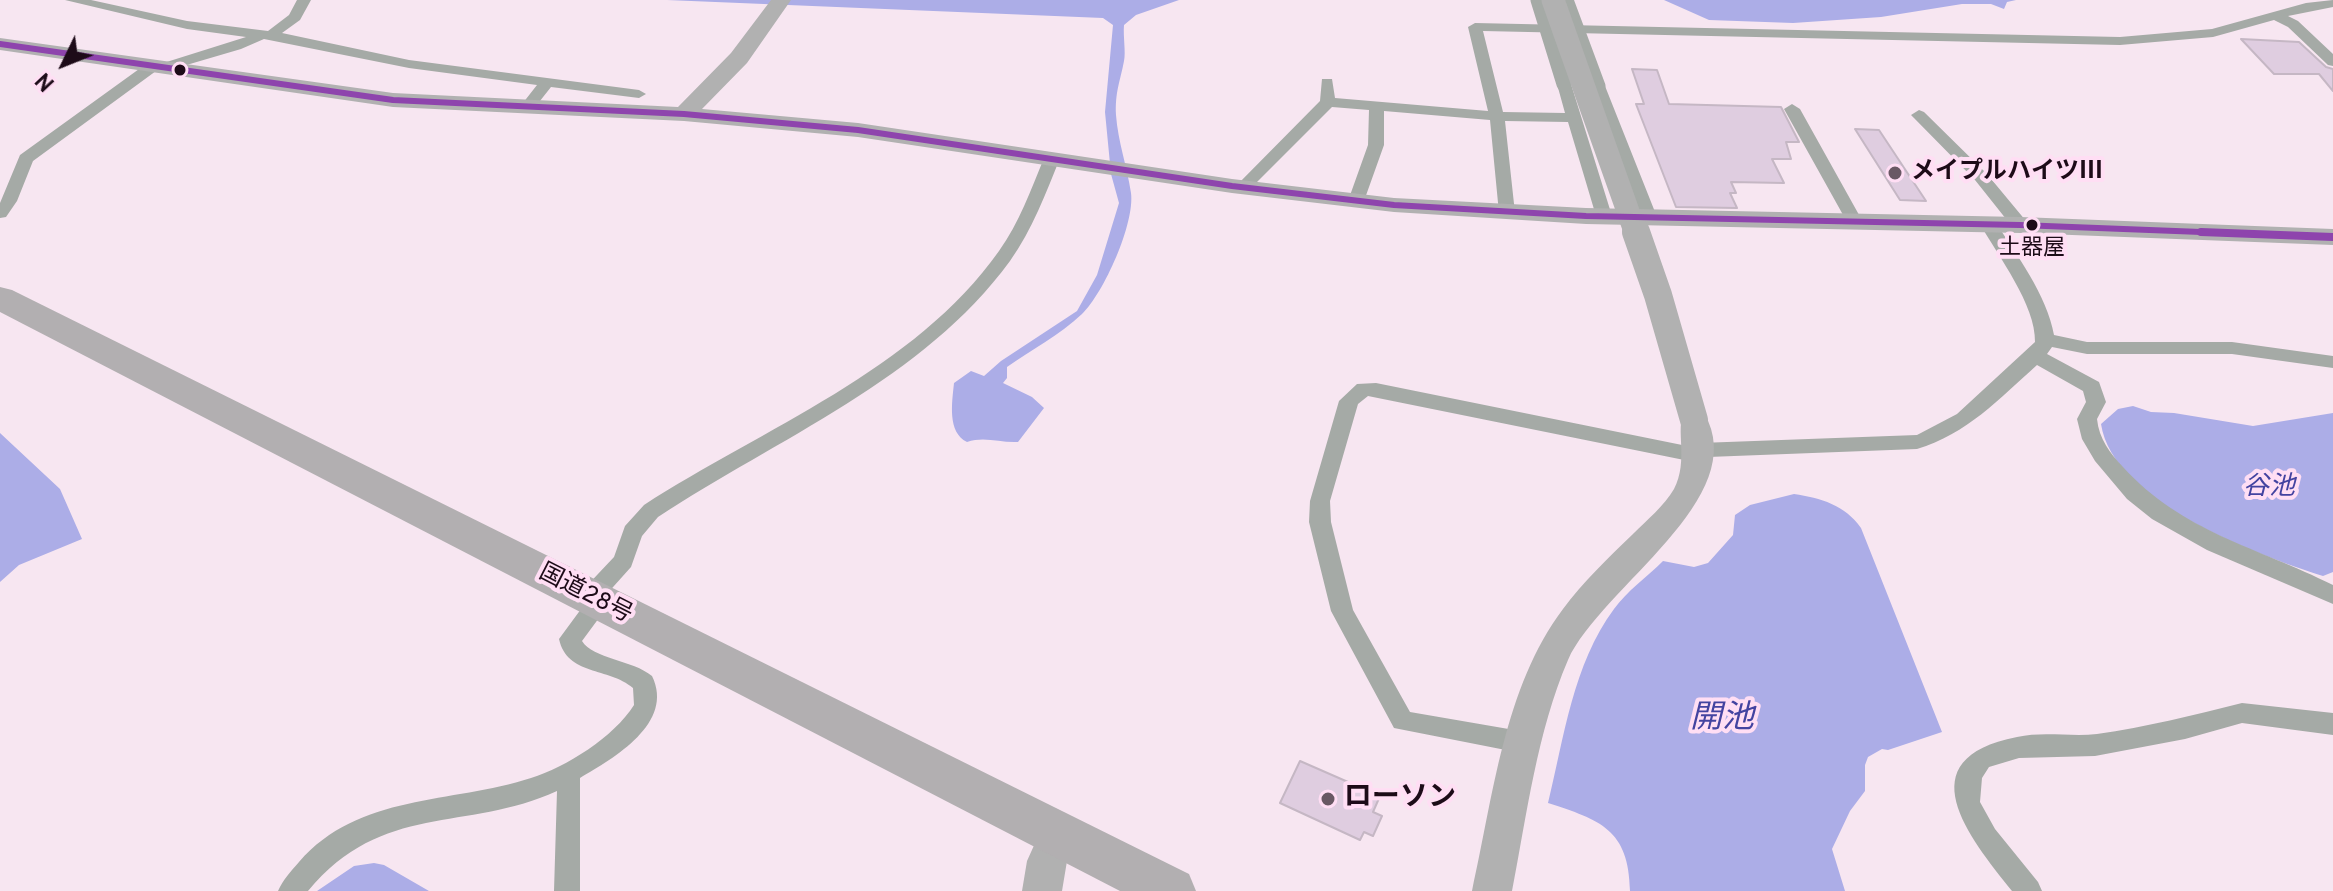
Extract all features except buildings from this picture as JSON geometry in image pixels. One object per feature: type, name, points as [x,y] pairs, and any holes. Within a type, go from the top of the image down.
[{"type":"highway","name":"国道28号","points":[[0,298],[1171,891]]},
{"type":"street","points":[[72,0],[187,25],[265,36],[409,64],[639,94]]},
{"type":"street","points":[[0,213],[11,201],[18,171],[26,158],[156,68],[265,36],[295,17],[304,0]]},
{"type":"street","points":[[1538,0],[1604,216]]},
{"type":"street","points":[[1492,891],[1541,685],[1568,629],[1604,584],[1681,504],[1692,484],[1698,442],[1658,295],[1553,0]]},
{"type":"street","points":[[1566,0],[1649,217]]},
{"type":"street","points":[[684,114],[739,58],[780,3]]},
{"type":"street","points":[[1507,213],[1497,116],[1475,27],[2106,41],[2213,33],[2306,7],[2333,3]]},
{"type":"street","points":[[2277,16],[2293,24],[2333,62]]},
{"type":"street","points":[[0,44],[393,100],[684,114],[858,130],[1356,201],[1507,213],[1988,224],[2333,237]]},
{"type":"street","points":[[527,108],[547,82]]},
{"type":"street","points":[[1243,187],[1328,102],[1327,82]]},
{"type":"street","points":[[1328,102],[1497,116],[1574,118]]},
{"type":"street","points":[[1356,201],[1376,145],[1377,107]]},
{"type":"street","points":[[1792,109],[1855,222]]},
{"type":"street","points":[[1919,115],[1981,177],[2020,225]]},
{"type":"street","points":[[291,891],[326,852],[370,824],[404,813],[521,793],[567,773],[621,736],[645,708],[644,683],[632,672],[586,658],[572,648],[570,639],[623,561],[633,532],[651,511],[933,334],[1004,257],[1041,188],[1052,158]]},
{"type":"street","points":[[1988,224],[2040,317],[2040,348]]},
{"type":"street","points":[[2040,348],[2092,387],[2096,402],[2087,419],[2092,442],[2123,481],[2160,515],[2213,545],[2333,595]]},
{"type":"street","points":[[1526,743],[1402,721],[1342,611],[1326,550],[1320,501],[1349,401],[1364,389],[1698,442],[1904,443],[1933,439],[1950,429],[2040,348],[2232,348],[2333,362]]},
{"type":"street","points":[[2029,891],[1986,838],[1967,803],[1970,775],[1981,759],[2019,747],[2095,745],[2185,728],[2242,713],[2333,724]]},
{"type":"street","points":[[567,773],[570,795],[567,891]]},
{"type":"street","points":[[1042,891],[1047,861],[1059,834]]},
{"type":"water","points":[[667,0],[1179,0],[1136,15],[1124,25],[1125,58],[1117,93],[1116,115],[1131,193],[1128,222],[1116,257],[1091,304],[1064,329],[1007,367],[1007,378],[1003,383],[1032,397],[1044,408],[1018,442],[967,442],[961,437],[952,416],[954,383],[971,371],[984,376],[1001,361],[1077,311],[1097,275],[1119,203],[1111,174],[1105,112],[1113,25],[1103,18]]},
{"type":"water","points":[[1664,0],[2016,0],[2007,2],[2004,9],[1991,4],[1962,4],[1881,17],[1793,23],[1709,20]]},
{"type":"water","name":"谷池","points":[[2133,406],[2151,412],[2253,426],[2333,413],[2333,572],[2323,576],[2227,540],[2159,501],[2132,478],[2111,452],[2101,424],[2118,409]]},
{"type":"water","points":[[0,433],[60,489],[82,539],[19,565],[0,582]]},
{"type":"water","name":"開池","points":[[1794,494],[1832,504],[1848,514],[1861,528],[1942,732],[1888,750],[1882,749],[1868,757],[1865,791],[1850,811],[1832,849],[1845,891],[1630,891],[1624,853],[1608,830],[1583,815],[1548,803],[1579,677],[1600,630],[1619,602],[1663,561],[1694,567],[1708,563],[1733,535],[1735,515],[1750,505]]},
{"type":"water","points":[[384,865],[429,891],[317,891],[354,866]]},
{"type":"transit line","points":[[0,44],[393,100],[684,114],[858,130],[1232,186],[1394,205],[1586,216],[2020,225],[2333,237]]},
{"type":"place","name":"メイプルハイツⅢ","points":[[1895,173]]},
{"type":"place","name":"土器屋","points":[[2032,225]]},
{"type":"place","name":"ローソン","points":[[1328,799]]}]
